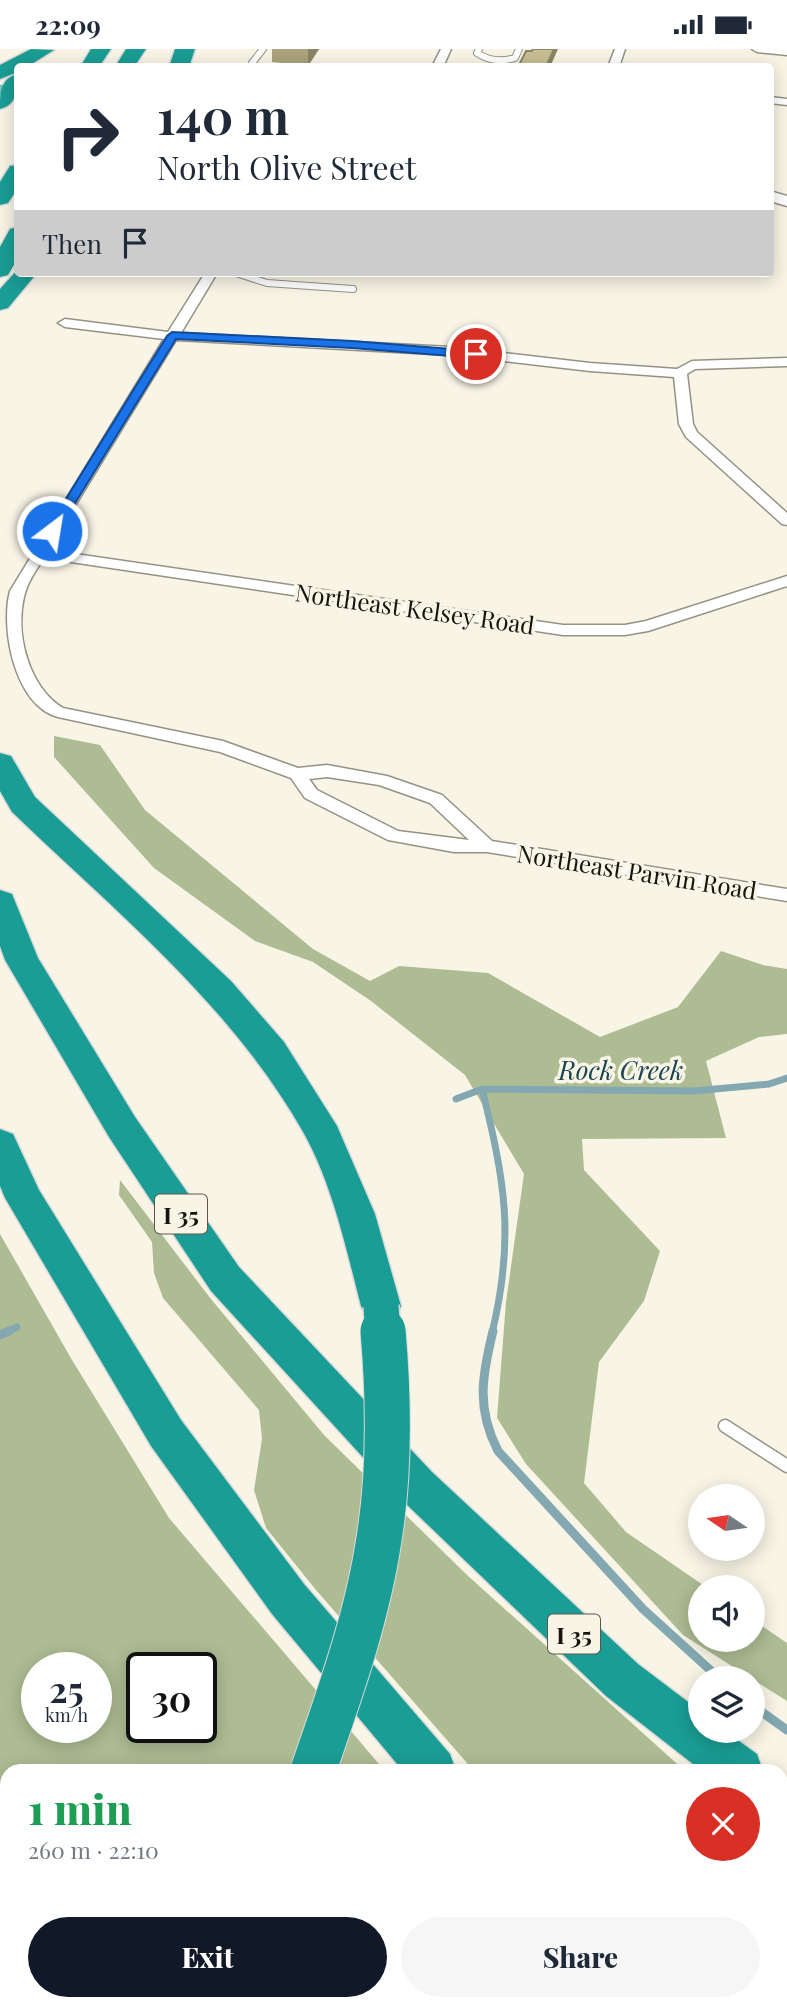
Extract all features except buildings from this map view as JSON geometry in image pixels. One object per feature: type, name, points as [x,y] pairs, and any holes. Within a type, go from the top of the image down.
[{"type":"highway","points":[[32,63],[44,49]]},
{"type":"highway","points":[[30,63],[44,49]]},
{"type":"highway","points":[[0,198],[14,176]]},
{"type":"highway","points":[[0,270],[14,242]]},
{"type":"highway","points":[[0,303],[23,277]]},
{"type":"highway","points":[[0,763],[23,804],[219,990],[271,1052],[319,1125],[356,1214],[380,1306],[386,1360],[388,1429],[384,1488],[374,1570],[343,1688],[316,1764]]},
{"type":"highway","name":"I 35","points":[[0,902],[22,960],[93,1080],[225,1279],[417,1486],[622,1680],[731,1764]]},
{"type":"highway","points":[[0,1144],[24,1198],[166,1433],[288,1599],[427,1764]]},
{"type":"street","points":[[757,49],[787,52]]},
{"type":"street","name":"Northeast Parvin Road","points":[[209,277],[39,553],[16,597],[15,635],[20,660],[36,694],[47,708],[87,720],[223,747],[297,774],[327,771],[381,780],[436,799],[488,846]]},
{"type":"street","points":[[65,323],[172,336],[451,352],[590,367],[680,373],[692,365],[787,362]]},
{"type":"street","points":[[680,373],[686,424],[691,434],[787,520]]},
{"type":"street","name":"Northeast Kelsey Road","points":[[39,553],[564,630],[625,630],[648,626],[787,581]]},
{"type":"street","name":"Northeast Parvin Road","points":[[297,774],[311,794],[394,836],[454,846],[488,846],[787,895]]},
{"type":"lane","points":[[479,49],[477,54],[481,57],[508,60],[515,58],[519,49]]},
{"type":"lane","points":[[248,277],[267,283],[353,289]]},
{"type":"lane","points":[[725,1426],[787,1466]]},
{"type":"green space","points":[[54,736],[100,745],[145,810],[313,949],[370,981],[399,966],[488,973],[600,1037],[678,1007],[721,951],[763,965],[787,969],[787,1034],[759,1037],[706,1061],[726,1138],[582,1139],[584,1170],[660,1251],[644,1301],[599,1362],[584,1483],[626,1532],[689,1575],[688,1638],[526,1464],[497,1418],[506,1302],[524,1174],[465,1075],[371,1001],[313,962],[255,941],[154,868],[54,757]]},
{"type":"green space","points":[[120,1180],[211,1299],[324,1435],[467,1575],[677,1764],[468,1764],[316,1590],[266,1528],[254,1490],[262,1439],[259,1410],[163,1298],[154,1273],[152,1242],[119,1195]]},
{"type":"green space","points":[[0,1234],[72,1360],[169,1518],[379,1764],[0,1764]]},
{"type":"green space","points":[[765,1628],[787,1643],[787,1701],[765,1687],[765,1666],[732,1666],[710,1652],[765,1652]]},
{"type":"waterway","name":"Rock Creek","points":[[482,1089],[694,1091],[769,1084],[787,1078]]},
{"type":"waterway","name":"Rock Creek","points":[[456,1099],[482,1089]]},
{"type":"waterway","points":[[482,1089],[496,1153],[504,1210],[503,1268],[492,1333]]},
{"type":"waterway","name":"Rock Creek","points":[[9,1331],[17,1327]]},
{"type":"waterway","name":"Rock Creek","points":[[0,1335],[9,1331]]},
{"type":"waterway","name":"Rock Creek","points":[[5,1333],[9,1331]]},
{"type":"waterway","points":[[493,1331],[483,1392],[486,1420],[498,1451],[643,1609],[706,1666]]},
{"type":"waterway","points":[[765,1714],[787,1730]]},
{"type":"route","points":[[52,531],[172,336],[476,354]]}]
